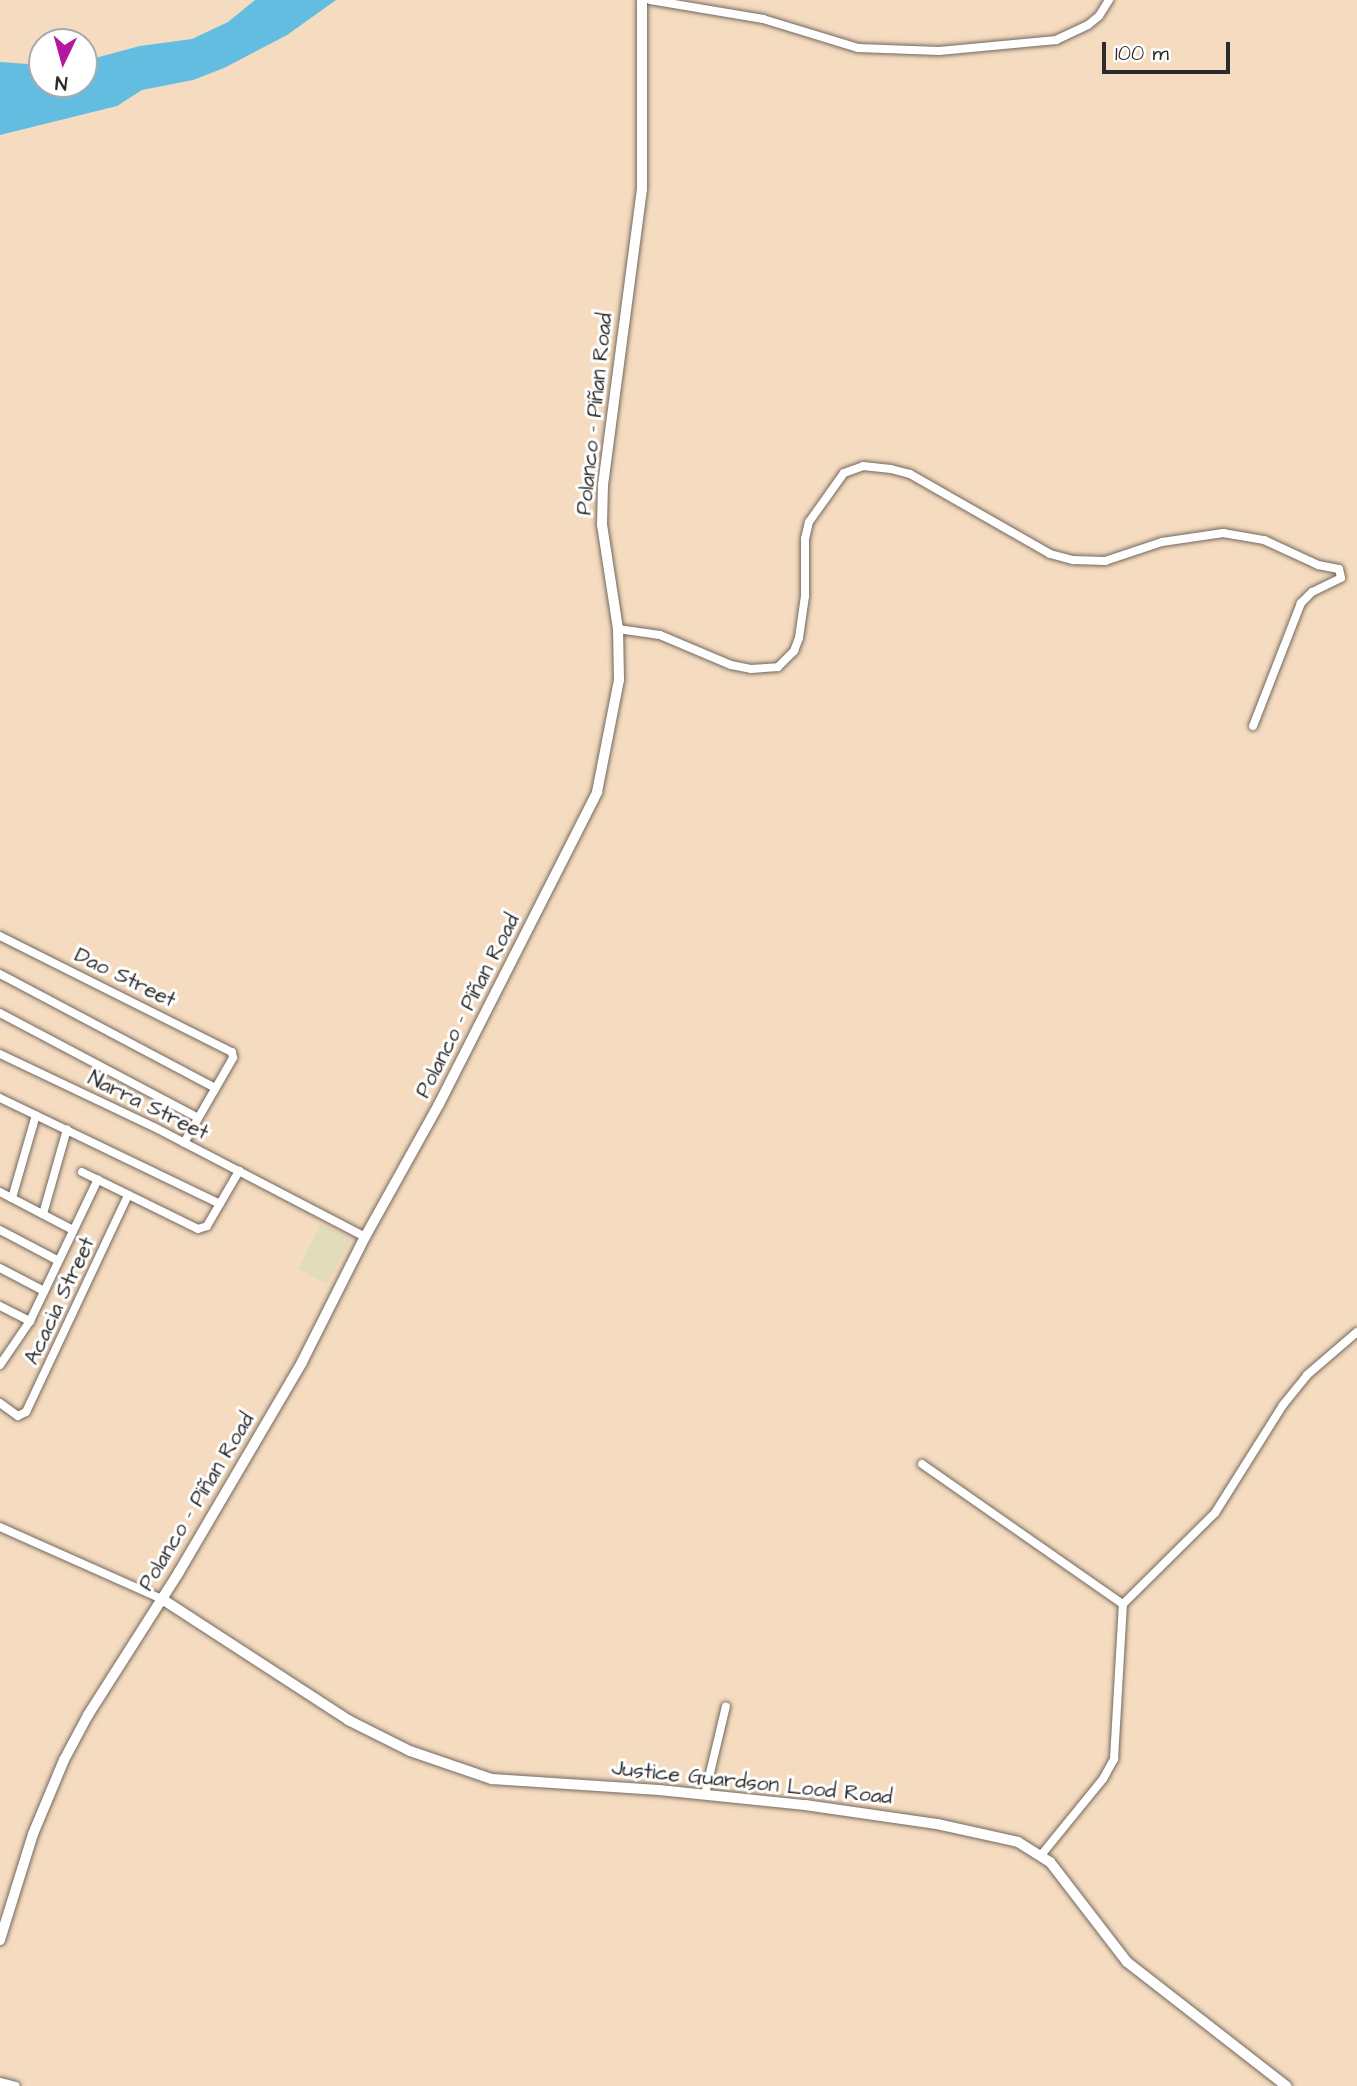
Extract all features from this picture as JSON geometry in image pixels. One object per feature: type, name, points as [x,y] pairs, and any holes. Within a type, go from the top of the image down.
[{"type":"main road","name":"Polanco - Piñan Road","points":[[0,1940],[3,1918],[33,1834],[64,1760],[88,1715],[162,1599],[302,1362],[365,1237],[439,1104],[597,792],[619,680],[618,629],[601,525],[603,485],[642,189],[642,0]]},
{"type":"main road","name":"Justice Guardson Lood Road","points":[[162,1599],[320,1705],[437,1762],[509,1782],[705,1794],[937,1824],[1018,1842],[1042,1854],[1062,1875],[1106,1939],[1127,1962],[1286,2086]]},
{"type":"street","points":[[650,0],[763,19],[858,48],[939,51],[1056,40],[1088,25],[1099,16],[1109,0]]},
{"type":"street","points":[[618,629],[660,635],[731,665],[751,669],[778,667],[794,651],[799,638],[805,596],[805,539],[809,522],[844,473],[863,466],[891,469],[910,474],[1050,554],[1073,560],[1105,561],[1162,542],[1223,533],[1264,540],[1318,565],[1339,569],[1341,578],[1312,592],[1301,603],[1253,726]]},
{"type":"street","name":"Dao Street","points":[[0,936],[228,1049],[234,1055],[215,1088]]},
{"type":"street","points":[[0,974],[215,1088],[184,1143]]},
{"type":"street","points":[[0,1013],[198,1118]]},
{"type":"street","name":"Narra Street","points":[[0,1054],[184,1143],[365,1237]]},
{"type":"street","points":[[0,1098],[220,1204]]},
{"type":"street","points":[[12,1198],[36,1115]]},
{"type":"street","points":[[43,1214],[67,1129]]},
{"type":"street","points":[[82,1172],[203,1229],[239,1171]]},
{"type":"street","points":[[0,1365],[30,1321],[98,1179]]},
{"type":"street","points":[[0,1192],[73,1230]]},
{"type":"street","name":"Acacia Street","points":[[0,1403],[18,1416],[26,1412],[128,1195]]},
{"type":"street","points":[[0,1230],[57,1260]]},
{"type":"street","points":[[0,1268],[44,1291]]},
{"type":"street","points":[[0,1306],[30,1321]]},
{"type":"street","points":[[1042,1854],[1103,1779],[1114,1759],[1124,1604],[1214,1513],[1283,1405],[1307,1375],[1357,1332]]},
{"type":"street","points":[[0,1346],[10,1351]]},
{"type":"street","points":[[922,1464],[1124,1604]]},
{"type":"street","points":[[0,1527],[162,1599]]},
{"type":"street","points":[[705,1794],[726,1706]]},
{"type":"street","points":[[0,2082],[16,2086]]},
{"type":"shaded area","points":[[321,1224],[351,1239],[327,1284],[298,1269]]},
{"type":"water","points":[[255,0],[336,0],[287,35],[224,68],[193,80],[142,90],[117,106],[0,135],[0,62],[28,64],[28,98],[98,98],[98,57],[140,46],[192,39],[228,22]]}]
